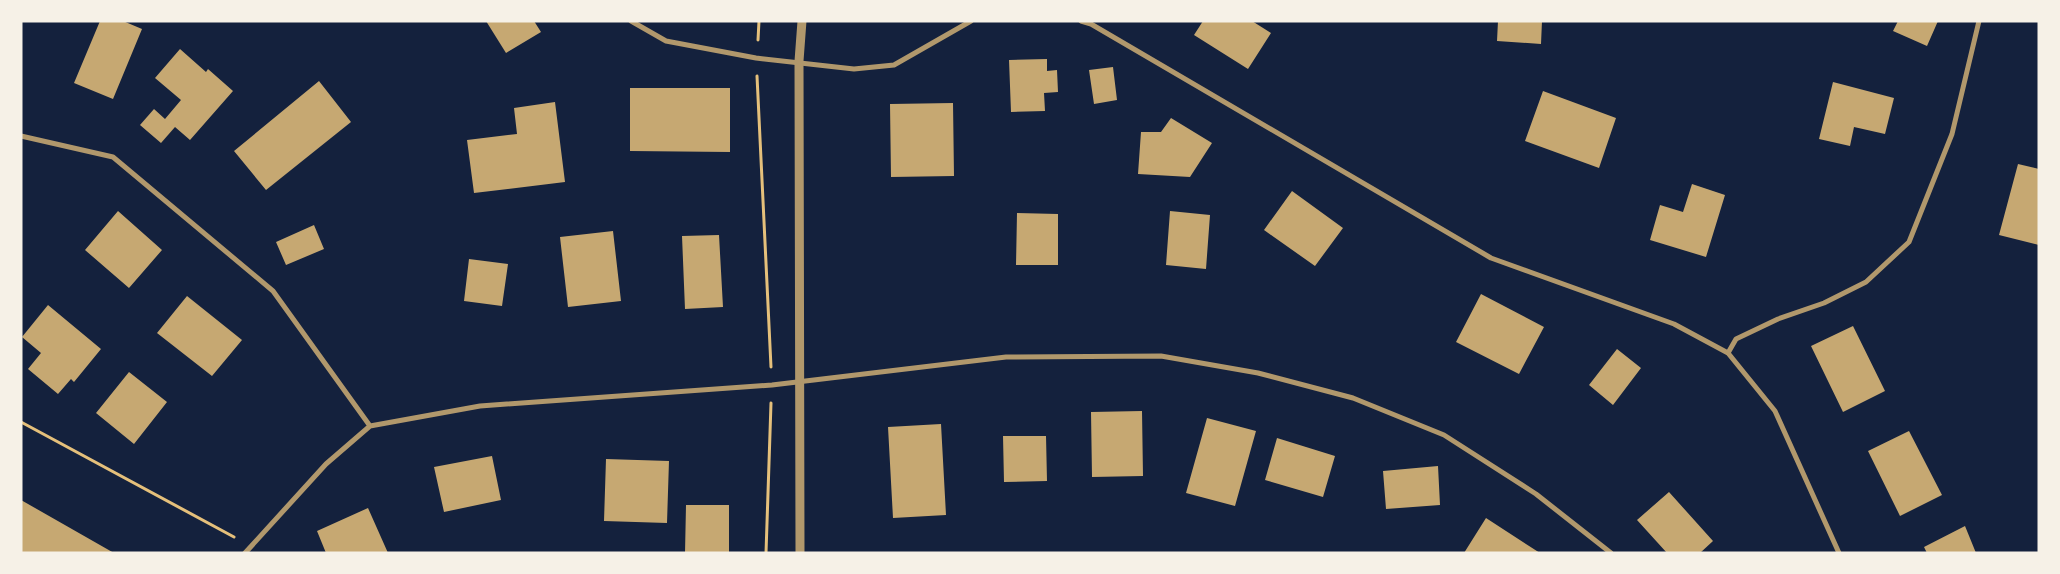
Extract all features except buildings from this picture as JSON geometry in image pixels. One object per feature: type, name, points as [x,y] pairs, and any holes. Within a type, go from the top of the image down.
[{"type":"street","points":[[631,21],[666,41],[756,58],[799,61],[854,69],[894,64],[970,21]]},
{"type":"street","points":[[800,553],[799,61],[802,21]]},
{"type":"street","points":[[1081,21],[1091,24],[1491,258],[1674,324],[1728,353],[1775,411],[1839,553]]},
{"type":"street","points":[[1728,353],[1736,339],[1778,319],[1824,303],[1866,282],[1909,242],[1952,134],[1979,21]]},
{"type":"street","points":[[21,136],[113,157],[273,291],[370,426]]},
{"type":"street","points":[[245,553],[326,464],[370,426],[480,406],[772,385],[801,380],[1006,357],[1161,356],[1258,373],[1353,398],[1444,435],[1536,494],[1611,553]]},
{"type":"path","points":[[759,21],[756,58],[772,385],[766,553]]},
{"type":"path","points":[[21,422],[252,546]]}]
